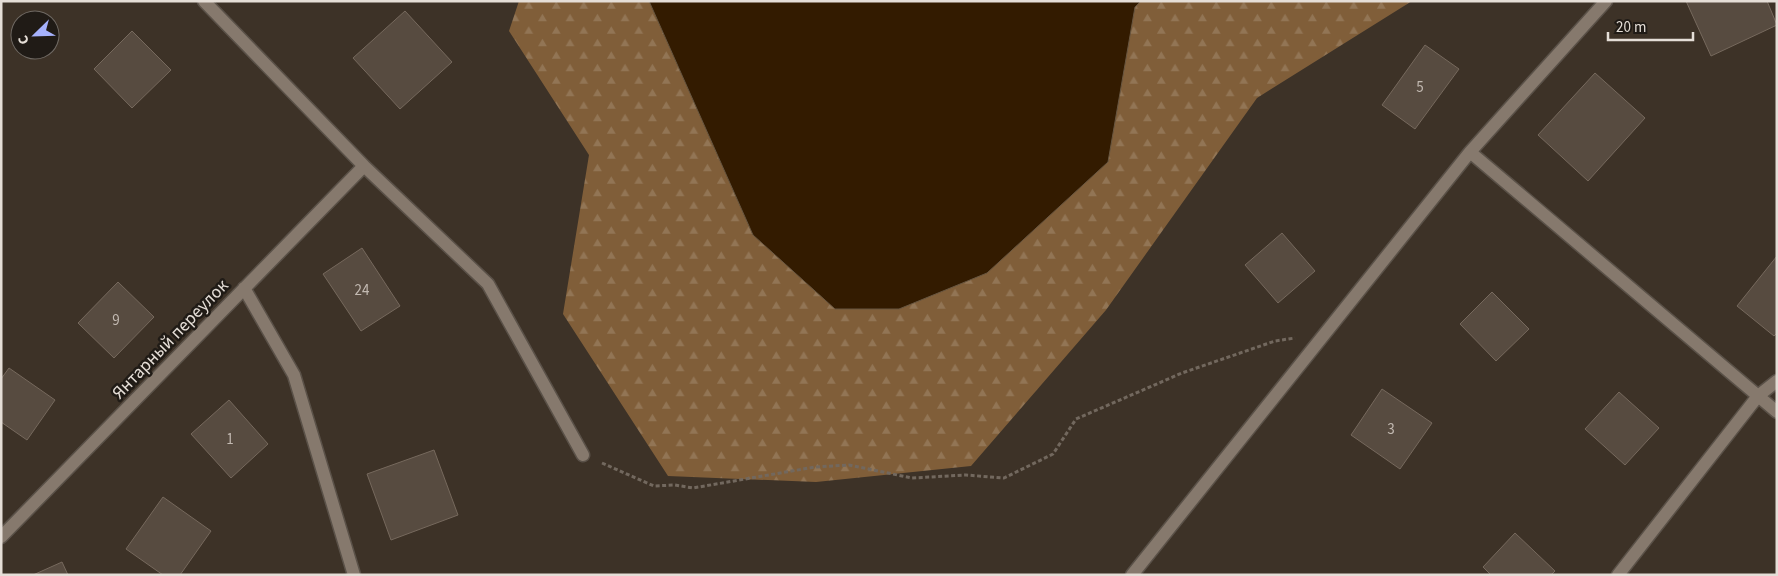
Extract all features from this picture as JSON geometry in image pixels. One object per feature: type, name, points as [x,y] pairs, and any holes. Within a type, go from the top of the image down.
[{"type":"street","points":[[204,1],[364,166],[488,284],[583,455]]},
{"type":"street","points":[[1132,575],[1470,152],[1606,1]]},
{"type":"street","points":[[1470,152],[1777,412]]},
{"type":"street","name":"Янтарный переулок","points":[[1,537],[364,166]]},
{"type":"street","points":[[244,288],[294,375],[354,575]]},
{"type":"street","points":[[1618,575],[1758,396],[1777,381]]},
{"type":"path","points":[[583,455],[654,486],[675,485],[693,488],[815,467],[849,465],[912,478],[966,474],[1004,478],[1053,454],[1076,419],[1191,370],[1275,342],[1326,333]]},
{"type":"green space","points":[[519,1],[649,1],[753,235],[1135,7],[1141,1],[1412,1],[1257,98],[1106,310],[971,466],[816,482],[668,476],[563,314],[589,155],[509,31]]},
{"type":"shaded area","points":[[649,1],[1141,1],[1135,7],[1108,162],[987,273],[899,309],[835,309],[753,235]]},
{"type":"building","points":[[1686,1],[1767,1],[1777,25],[1711,56]]},
{"type":"building","points":[[405,11],[452,62],[400,109],[353,58]]},
{"type":"building","points":[[132,31],[171,70],[132,108],[94,69]]},
{"type":"building","points":[[1425,45],[1459,69],[1415,129],[1382,105]]},
{"type":"building","points":[[1595,73],[1645,118],[1588,181],[1538,135]]},
{"type":"building","points":[[1282,233],[1315,271],[1278,303],[1245,265]]},
{"type":"building","points":[[362,248],[400,306],[361,331],[323,274]]},
{"type":"building","points":[[1777,256],[1777,333],[1774,336],[1737,306]]},
{"type":"building","points":[[118,282],[154,317],[114,358],[78,323]]},
{"type":"building","points":[[1492,292],[1529,329],[1496,361],[1460,324]]},
{"type":"building","points":[[9,368],[55,400],[27,440],[1,422],[1,379]]},
{"type":"building","points":[[1382,389],[1432,423],[1400,469],[1351,435]]},
{"type":"building","points":[[1619,392],[1659,428],[1625,465],[1585,429]]},
{"type":"building","points":[[229,400],[268,444],[231,478],[191,434]]},
{"type":"building","points":[[434,450],[458,515],[391,540],[367,474]]},
{"type":"building","points":[[163,497],[211,531],[180,575],[163,575],[126,549]]},
{"type":"building","points":[[1515,533],[1555,571],[1551,575],[1491,575],[1483,567]]},
{"type":"building","points":[[62,562],[68,575],[33,575]]}]
